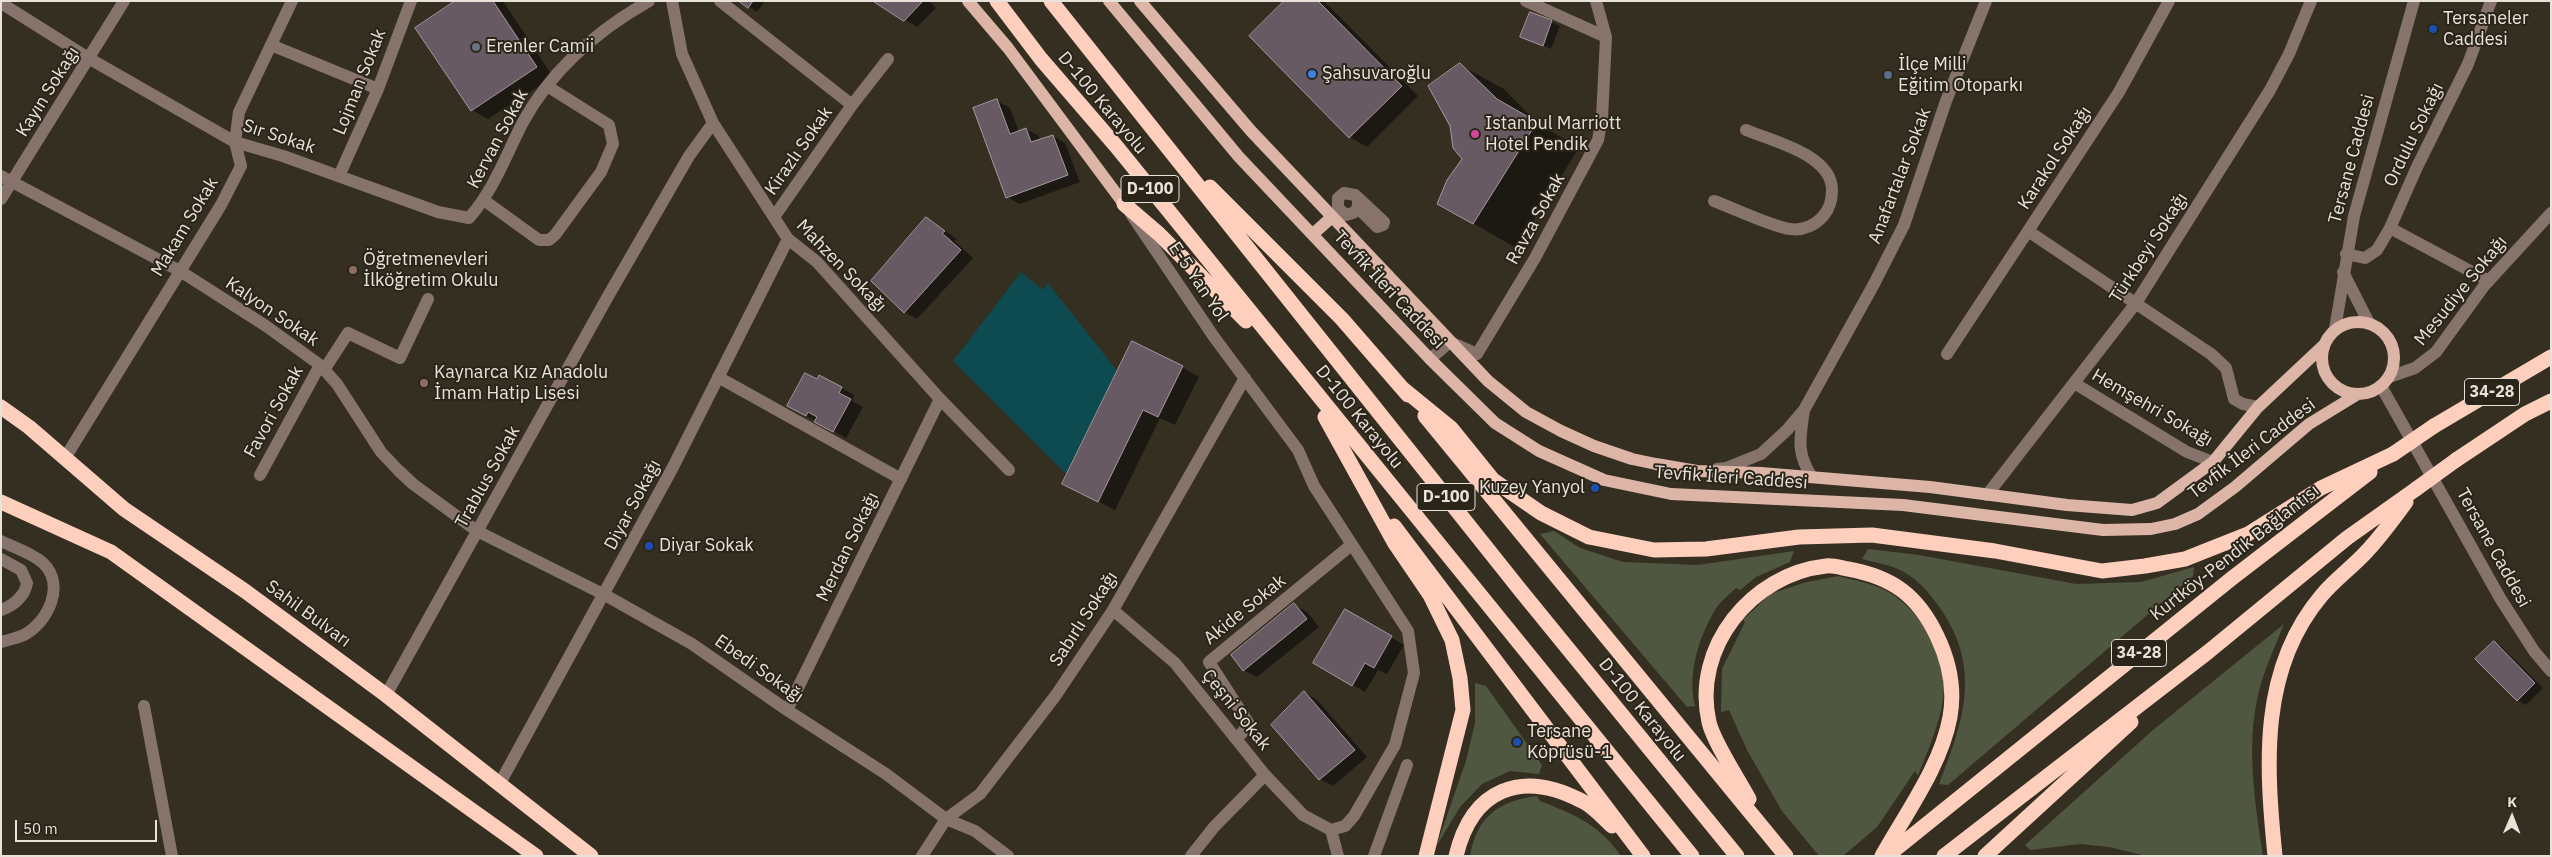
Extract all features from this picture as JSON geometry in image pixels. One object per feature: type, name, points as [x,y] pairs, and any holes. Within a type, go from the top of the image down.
[{"type":"highway","name":"D-100 Karayolu","points":[[996,1],[1041,59],[1116,146],[1302,378],[1692,856]]},
{"type":"highway","name":"D-100 Karayolu","points":[[1051,1],[1521,591],[1737,856]]},
{"type":"highway","points":[[1159,136],[1342,319],[1402,388],[1786,856]]},
{"type":"highway","points":[[1124,204],[1159,234],[1302,378],[1365,487],[1394,542],[1430,595],[1452,640],[1460,678],[1462,710],[1435,813],[1426,856]]},
{"type":"highway","name":"Kurtköy-Pendik Bağlantısı","points":[[1887,856],[2231,579],[2393,454],[2434,426],[2551,357]]},
{"type":"highway","points":[[1402,388],[1451,428],[1493,480],[1542,513],[1589,537],[1654,550],[1706,549],[1799,537],[1872,535],[1995,551],[2102,570],[2145,566],[2185,559],[2248,534],[2321,488],[2393,454]]},
{"type":"highway","name":"34-28","points":[[1944,856],[2208,652],[2347,538],[2456,460],[2525,414],[2551,401]]},
{"type":"highway","name":"Sahil Bulvarı","points":[[1,407],[66,458],[124,508],[245,591],[386,695],[500,783],[590,856]]},
{"type":"highway","points":[[1365,487],[1638,850]]},
{"type":"highway","points":[[2275,856],[2268,781],[2269,728],[2276,684],[2292,640],[2322,595],[2368,550],[2416,489]]},
{"type":"highway","points":[[1,502],[110,552],[536,856]]},
{"type":"highway","points":[[1767,831],[1709,723],[1706,693],[1710,667],[1717,646],[1739,611],[1763,589],[1790,575],[1827,566],[1865,572],[1900,587],[1926,613],[1944,649],[1950,672],[1952,693],[1950,717],[1942,742],[1930,769],[1882,856]]},
{"type":"highway","points":[[1986,856],[2208,652]]},
{"type":"highway","points":[[1456,856],[1461,833],[1467,822],[1491,796],[1517,785],[1547,787],[1583,801],[1638,850]]},
{"type":"highway","points":[[1419,856],[1435,813]]},
{"type":"main road","points":[[968,1],[1008,48],[1124,204]]},
{"type":"main road","name":"Tevfik İleri Caddesi","points":[[1109,1],[1239,157],[1430,359],[1495,423],[1558,461],[1617,484],[1662,493],[1904,505],[2103,530],[2151,529],[2175,524],[2198,514],[2235,487],[2309,424],[2358,394]]},
{"type":"main road","name":"Tevfik İleri Caddesi","points":[[1140,1],[1251,131],[1336,214],[1450,342],[1508,398],[1526,412],[1561,431],[1594,446],[1632,459],[1697,471],[1812,477],[2067,505],[2132,510],[2157,503],[2213,462],[2258,407],[2323,346]]},
{"type":"main road","points":[[1313,234],[1336,214]]},
{"type":"main road","points":[[2352,322],[2369,323],[2383,331],[2391,341],[2394,365],[2385,382],[2370,392],[2358,394],[2346,392],[2335,386],[2327,378],[2322,366],[2323,346],[2335,329],[2352,322]]},
{"type":"street","name":"Kayın Sokağı","points":[[1,200],[7,179],[90,59],[124,1]]},
{"type":"street","name":"Makam Sokak","points":[[66,458],[221,205],[241,166],[235,142],[239,112],[292,1]]},
{"type":"street","name":"Lojman Sokak","points":[[340,176],[378,89],[411,1]]},
{"type":"street","name":"Kervan Sokak","points":[[469,218],[484,201],[524,120],[547,86],[574,54],[622,16],[650,1]]},
{"type":"street","name":"Mahzen Sokağı","points":[[672,1],[682,54],[713,123],[788,238],[817,262],[940,399],[1009,470]]},
{"type":"street","points":[[720,1],[852,106]]},
{"type":"street","points":[[1526,1],[1606,37]]},
{"type":"street","points":[[1596,1],[1606,37]]},
{"type":"street","name":"Anafartalar Sokak","points":[[1804,410],[1874,284],[1904,225],[1960,65],[1986,1]]},
{"type":"street","name":"Karakol Sokağı","points":[[2169,1],[2119,92],[2028,231],[2211,354],[2226,368],[2234,399],[2243,404],[2258,407]]},
{"type":"street","name":"Türkbeyi Sokağı","points":[[1987,495],[2136,303],[2270,90],[2289,54],[2311,1]]},
{"type":"street","name":"Tersane Caddesi","points":[[2335,329],[2346,254],[2354,216],[2414,1]]},
{"type":"street","name":"Ordulu Sokağı","points":[[2346,254],[2365,258],[2377,250],[2390,228],[2417,167],[2468,64],[2491,1]]},
{"type":"street","name":"Sır Sokak","points":[[1,3],[90,59],[235,142],[283,156],[438,212],[469,218]]},
{"type":"street","name":"Ravza Sokak","points":[[1450,342],[1477,354],[1535,258],[1592,152],[1601,129],[1606,37]]},
{"type":"street","points":[[271,46],[378,89]]},
{"type":"street","name":"Kirazlı Sokak","points":[[774,217],[852,106],[888,59]]},
{"type":"street","points":[[484,201],[539,240],[549,240],[555,235],[602,172],[613,144],[609,125],[547,86]]},
{"type":"street","name":"Trablus Sokak","points":[[386,695],[607,298],[690,156],[713,123]]},
{"type":"street","points":[[1714,201],[1788,229],[1808,227],[1817,222],[1830,206],[1832,186],[1827,172],[1816,160],[1746,130]]},
{"type":"street","name":"Kalyon Sokak","points":[[7,179],[180,272],[266,326],[322,368],[337,384],[381,452],[398,470],[413,484],[477,532]]},
{"type":"street","points":[[1348,192],[1358,203],[1350,215],[1336,214],[1341,195],[1348,192]]},
{"type":"street","name":"E-5 Yan Yol","points":[[1124,204],[1214,337],[1298,450],[1314,486],[1350,546],[1408,631],[1414,673],[1395,745],[1354,816],[1346,826],[1331,830]]},
{"type":"street","name":"Mesudiye Sokağı","points":[[2385,382],[2415,368],[2436,352],[2489,281],[2551,214]]},
{"type":"street","points":[[2390,228],[2489,281]]},
{"type":"street","points":[[1947,354],[2028,231]]},
{"type":"street","name":"Diyar Sokağı","points":[[500,783],[605,595],[788,238]]},
{"type":"street","points":[[2343,272],[2369,323]]},
{"type":"street","name":"Favori Sokak","points":[[260,475],[322,368],[348,332],[400,358],[428,299]]},
{"type":"street","points":[[1430,359],[1450,342]]},
{"type":"street","points":[[718,377],[901,478]]},
{"type":"street","name":"Sabırlı Sokağı","points":[[922,856],[946,819],[980,794],[1056,695],[1113,610],[1245,378]]},
{"type":"street","name":"Tersane Caddesi","points":[[2385,382],[2500,598],[2534,651],[2551,671]]},
{"type":"street","name":"Hemşehri Sokağı","points":[[2074,384],[2187,452],[2213,462]]},
{"type":"street","name":"Merdan Sokağı","points":[[787,710],[940,399]]},
{"type":"street","points":[[1697,471],[1726,468],[1761,454],[1787,430],[1804,410]]},
{"type":"street","points":[[1804,410],[1800,447],[1802,462],[1812,477]]},
{"type":"street","name":"Ebedi Sokağı","points":[[477,532],[605,595],[692,644],[787,710],[886,774],[946,819],[975,831],[1008,856]]},
{"type":"street","points":[[1,542],[35,557],[44,564],[52,575],[54,588],[52,601],[35,626],[24,635],[1,642]]},
{"type":"street","name":"Akide Sokak","points":[[1238,739],[1249,724],[1209,662],[1350,546]]},
{"type":"street","points":[[1,559],[21,570],[27,583],[22,596],[8,608],[1,610]]},
{"type":"street","name":"Çeşni Sokak","points":[[1113,610],[1175,663],[1238,739],[1265,775],[1304,814],[1331,830]]},
{"type":"street","points":[[144,706],[172,856]]},
{"type":"street","points":[[1374,856],[1407,765]]},
{"type":"street","points":[[1191,856],[1214,826],[1265,775]]},
{"type":"street","points":[[1331,830],[1338,856]]},
{"type":"green space","points":[[1554,531],[1580,548],[1623,562],[1698,565],[1794,551],[1790,562],[1756,577],[1740,590],[1736,588],[1717,607],[1705,630],[1696,655],[1693,681],[1695,706],[1687,707],[1540,534]]},
{"type":"green space","points":[[1868,549],[1919,555],[2076,584],[2141,582],[2194,567],[2193,576],[1948,785],[1939,784],[1956,738],[1965,695],[1965,673],[1961,652],[1953,630],[1940,608],[1926,591],[1911,576],[1898,569],[1862,559]]},
{"type":"green space","points":[[1838,576],[1885,590],[1897,597],[1908,607],[1918,618],[1934,643],[1943,670],[1944,684],[1941,708],[1935,731],[1918,776],[1915,771],[1877,827],[1843,856],[1819,856],[1782,811],[1747,750],[1729,710],[1721,712],[1722,669],[1745,622],[1743,620],[1770,594],[1803,583]]},
{"type":"green space","points":[[2284,624],[2263,677],[2254,721],[2252,766],[2263,856],[2146,856],[2109,847],[2080,844],[2030,850],[2025,845],[2153,730]]},
{"type":"green space","points":[[1475,683],[1486,686],[1542,765],[1539,774],[1510,771],[1482,784],[1460,807],[1436,847],[1466,761],[1475,723]]},
{"type":"green space","points":[[1537,796],[1540,801],[1575,816],[1595,828],[1613,845],[1621,856],[1470,856],[1478,830],[1492,813],[1511,802]]},
{"type":"water","points":[[1021,272],[1043,290],[1048,283],[1117,371],[1066,474],[953,361]]},
{"type":"building","name":"Erenler Camii","points":[[455,1],[493,1],[537,67],[471,111],[415,28]]},
{"type":"building","points":[[739,1],[753,1],[748,8]]},
{"type":"building","points":[[873,1],[923,1],[904,21]]},
{"type":"building","points":[[1284,1],[1318,1],[1402,86],[1349,138],[1249,36]]},
{"type":"building","points":[[1530,12],[1552,20],[1543,46],[1520,37]]},
{"type":"building","name":"Istanbul Marriott Hotel Pendik","points":[[1460,63],[1497,99],[1537,122],[1473,224],[1437,204],[1447,180],[1462,159],[1453,148],[1450,126],[1428,86]]},
{"type":"building","points":[[997,99],[1010,134],[1026,128],[1031,142],[1053,135],[1068,175],[1006,198],[973,108]]},
{"type":"building","points":[[926,217],[945,231],[942,233],[961,250],[904,313],[871,281]]},
{"type":"building","points":[[1132,341],[1183,366],[1158,417],[1143,410],[1098,502],[1062,484]]},
{"type":"building","points":[[805,373],[817,379],[819,375],[842,387],[839,393],[851,399],[833,432],[814,422],[817,417],[808,412],[806,416],[787,406]]},
{"type":"building","points":[[1294,603],[1307,619],[1243,671],[1231,655]]},
{"type":"building","points":[[1345,609],[1392,636],[1374,668],[1365,663],[1352,686],[1313,663]]},
{"type":"building","points":[[2494,641],[2535,683],[2517,701],[2475,659]]},
{"type":"building","points":[[1304,691],[1355,750],[1319,780],[1271,725]]},
{"type":"place","name":"Tersaneler Caddesi","points":[[2433,29]]},
{"type":"place","name":"Erenler Camii","points":[[476,47]]},
{"type":"place","name":"Şahsuvaroğlu","points":[[1312,74]]},
{"type":"place","name":"İlçe Milli Eğitim Otoparkı","points":[[1888,75]]},
{"type":"place","name":"Istanbul Marriott Hotel Pendik","points":[[1475,134]]},
{"type":"place","name":"Öğretmenevleri İlköğretim Okulu","points":[[353,270]]},
{"type":"place","name":"Kaynarca Kız Anadolu İmam Hatip Lisesi","points":[[424,383]]},
{"type":"place","name":"Kuzey Yanyol","points":[[1595,488]]},
{"type":"place","name":"Diyar Sokak","points":[[649,546]]},
{"type":"place","name":"Tersane Köprüsü-1","points":[[1517,742]]}]
